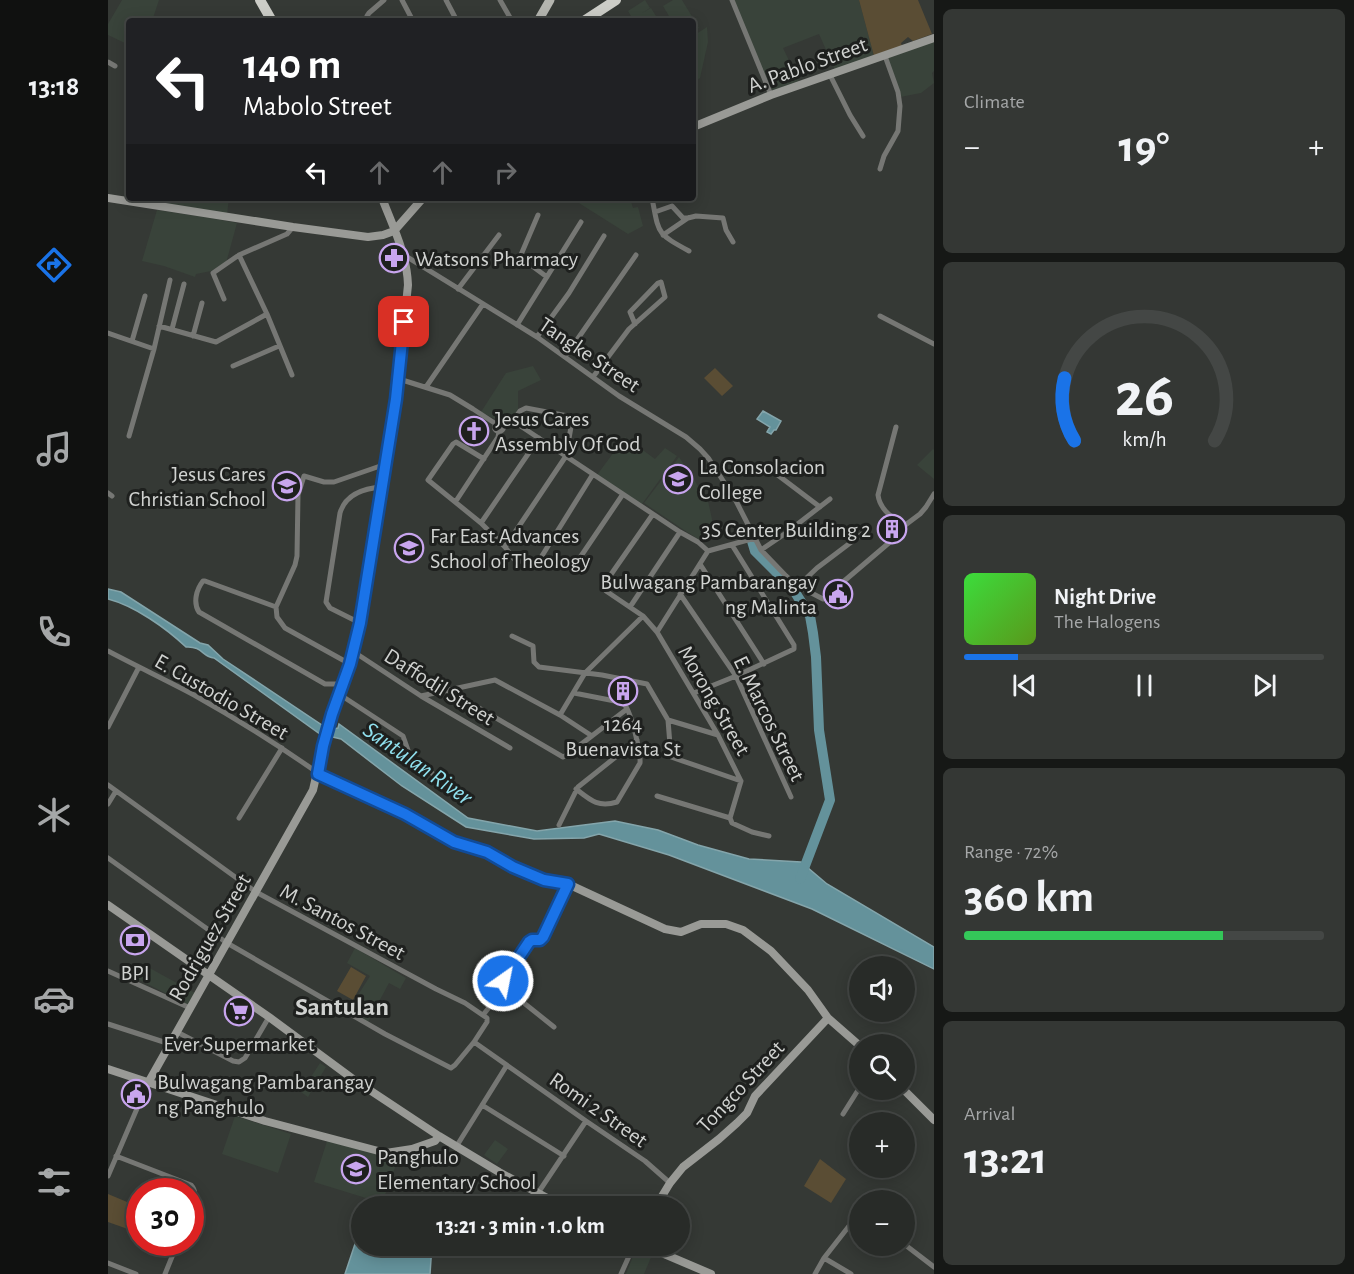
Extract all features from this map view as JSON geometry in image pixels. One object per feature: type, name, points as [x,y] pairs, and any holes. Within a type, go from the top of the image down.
[{"type":"highway","points":[[260,0],[270,18]]},
{"type":"highway","points":[[589,18],[616,0]]},
{"type":"main road","points":[[540,18],[550,0]]},
{"type":"main road","name":"A. Pablo Street","points":[[696,126],[771,95],[934,38]]},
{"type":"main road","points":[[108,198],[126,201]]},
{"type":"main road","points":[[127,201],[368,237],[382,236],[394,231],[420,201]]},
{"type":"main road","name":"Rodriguez Street","points":[[148,1083],[313,790],[332,714],[354,652],[399,379],[408,285],[404,255],[383,201]]},
{"type":"main road","points":[[318,774],[405,814],[454,842],[487,852],[513,867],[544,880],[568,884],[665,929],[681,932],[701,924],[726,924],[743,930],[771,951],[808,990],[828,1018],[849,1036]]},
{"type":"main road","points":[[108,905],[269,1017],[353,1079],[456,1147],[544,1196]]},
{"type":"main road","name":"Tongco Street","points":[[662,1196],[683,1167],[729,1131],[747,1113],[755,1096],[828,1018]]},
{"type":"main road","points":[[108,1069],[265,1120],[386,1153],[412,1149],[435,1141],[439,1136]]},
{"type":"main road","points":[[914,1100],[934,1120]]},
{"type":"main road","points":[[669,1256],[711,1274]]},
{"type":"street","points":[[369,18],[369,13],[384,0]]},
{"type":"street","points":[[402,0],[412,18]]},
{"type":"street","points":[[446,0],[455,18]]},
{"type":"street","points":[[500,0],[510,18]]},
{"type":"street","points":[[732,0],[771,95]]},
{"type":"street","points":[[880,169],[884,156],[898,130],[900,105],[898,92],[885,56]]},
{"type":"street","points":[[108,62],[115,66]]},
{"type":"street","points":[[830,75],[863,136]]},
{"type":"street","points":[[653,201],[658,228],[663,235],[689,251]]},
{"type":"street","points":[[655,212],[672,206],[683,218],[688,218]]},
{"type":"street","points":[[538,215],[520,257],[547,277]]},
{"type":"street","points":[[663,235],[688,218],[696,216],[723,218],[726,230],[733,242]]},
{"type":"street","points":[[517,325],[580,222]]},
{"type":"street","points":[[224,299],[213,273],[239,255],[287,234],[293,227]]},
{"type":"street","points":[[458,289],[499,235]]},
{"type":"street","points":[[537,337],[569,293],[604,236]]},
{"type":"street","points":[[239,255],[292,375]]},
{"type":"street","name":"Tangke Street","points":[[404,255],[537,337],[619,396],[686,437],[709,459],[735,499],[761,550],[798,586],[823,599],[920,514],[934,494]]},
{"type":"street","points":[[565,357],[636,255]]},
{"type":"street","points":[[129,436],[154,349],[170,280]]},
{"type":"street","points":[[593,377],[629,329],[664,298],[666,295],[662,282],[659,282],[630,312],[634,324]]},
{"type":"street","points":[[172,329],[184,284]]},
{"type":"street","points":[[132,341],[145,296]]},
{"type":"street","points":[[193,336],[202,303]]},
{"type":"street","points":[[426,387],[483,304]]},
{"type":"street","points":[[159,326],[216,342],[267,314]]},
{"type":"street","points":[[880,316],[934,344]]},
{"type":"street","points":[[108,333],[154,349]]},
{"type":"street","points":[[233,366],[279,346]]},
{"type":"street","points":[[399,379],[450,395],[496,424],[504,425],[513,422],[521,410],[526,408],[568,416],[572,421],[566,456],[505,548]]},
{"type":"street","points":[[513,422],[698,542],[708,551]]},
{"type":"street","points":[[496,424],[495,429],[499,432]]},
{"type":"street","points":[[456,501],[499,432],[503,430],[504,425]]},
{"type":"street","points":[[896,427],[878,495],[884,510],[904,526]]},
{"type":"street","points":[[482,523],[539,438]]},
{"type":"street","points":[[484,459],[456,442],[428,480],[482,523],[514,559],[534,565],[593,474]]},
{"type":"street","points":[[350,664],[285,628],[277,617],[276,607],[295,566],[298,495],[304,476],[324,482],[334,482],[386,464]]},
{"type":"street","points":[[775,473],[820,507]]},
{"type":"street","points":[[360,623],[330,608],[326,602],[340,513],[343,504],[353,495],[371,488],[383,487]]},
{"type":"street","points":[[579,559],[623,494]]},
{"type":"street","points":[[761,550],[830,499]]},
{"type":"street","name":"Morong Street","points":[[653,514],[604,587],[606,591],[643,616],[657,632],[718,735],[741,781],[730,818]]},
{"type":"street","points":[[798,586],[817,568],[866,531]]},
{"type":"street","points":[[630,607],[680,532]]},
{"type":"street","points":[[657,632],[708,551],[755,538]]},
{"type":"street","points":[[694,693],[794,649],[794,645],[732,545]]},
{"type":"street","points":[[700,564],[764,664]]},
{"type":"street","points":[[276,607],[205,581],[202,581],[198,588],[195,605],[199,612],[324,684],[343,684]]},
{"type":"street","name":"E. Marcos Street","points":[[680,594],[736,676],[790,797]]},
{"type":"street","points":[[560,715],[585,673],[643,616]]},
{"type":"street","points":[[512,636],[532,646],[534,662],[539,667],[647,684],[668,720],[672,757],[741,781]]},
{"type":"street","name":"E. Custodio Street","points":[[108,651],[194,695],[244,724],[318,774]]},
{"type":"street","name":"Daffodil Street","points":[[354,652],[421,696],[510,748]]},
{"type":"street","points":[[108,727],[139,667]]},
{"type":"street","points":[[421,696],[495,680],[560,715],[592,736]]},
{"type":"street","points":[[448,690],[563,757],[627,709]]},
{"type":"street","points":[[574,693],[624,704],[637,740],[640,757],[640,763],[617,802],[598,804],[576,789]]},
{"type":"street","points":[[339,694],[403,736],[412,758],[437,777]]},
{"type":"street","points":[[668,720],[718,735]]},
{"type":"street","points":[[559,825],[576,789],[637,740]]},
{"type":"street","points":[[239,818],[282,748]]},
{"type":"street","name":"M. Santos Street","points":[[108,785],[256,892],[465,1003],[483,1015]]},
{"type":"street","points":[[108,804],[116,791]]},
{"type":"street","points":[[657,796],[730,818],[732,823],[752,832],[769,836]]},
{"type":"street","points":[[108,858],[227,943],[385,1034],[451,1068],[474,1042],[487,1022],[487,1018],[483,1015],[504,987],[503,979],[529,942],[540,940],[543,937],[568,884]]},
{"type":"street","points":[[108,971],[190,1008]]},
{"type":"street","points":[[504,987],[554,1027]]},
{"type":"street","points":[[177,1032],[239,1062],[245,1058],[269,1017]]},
{"type":"street","points":[[108,1024],[170,1044]]},
{"type":"street","name":"Romi 2 Street","points":[[474,1042],[645,1161],[670,1183]]},
{"type":"street","points":[[456,1147],[507,1065]]},
{"type":"street","name":"Rodriguez Street","points":[[108,1176],[148,1083]]},
{"type":"street","points":[[843,1114],[852,1100]]},
{"type":"street","points":[[482,1105],[564,1156]]},
{"type":"street","points":[[538,1193],[586,1121]]},
{"type":"street","points":[[116,1156],[173,1178]]},
{"type":"street","points":[[815,1274],[849,1224]]},
{"type":"street","points":[[915,1252],[934,1267]]},
{"type":"street","points":[[165,1274],[172,1256]]},
{"type":"street","points":[[621,1274],[629,1256]]},
{"type":"street","points":[[824,1258],[851,1274]]},
{"type":"street","points":[[108,1263],[136,1274]]},
{"type":"street","points":[[116,1274],[118,1267]]},
{"type":"shaded area","points":[[122,0],[159,0],[153,18],[126,18],[126,44],[108,35],[108,24]]},
{"type":"shaded area","points":[[645,0],[650,8],[642,13],[651,8],[657,18],[632,18],[628,11]]},
{"type":"shaded area","points":[[673,0],[682,0],[693,18],[670,18],[663,6]]},
{"type":"shaded area","points":[[733,0],[859,0],[874,56],[835,70],[819,34],[783,48],[799,81],[772,91]]},
{"type":"shaded area","points":[[859,0],[918,0],[932,34],[913,41],[908,37],[901,43],[902,46],[874,56]]},
{"type":"shaded area","points":[[707,27],[708,42],[700,78],[696,80],[696,34]]},
{"type":"shaded area","points":[[934,41],[934,71],[932,73],[934,83],[921,93],[900,97],[887,58]]},
{"type":"shaded area","points":[[137,201],[229,201],[227,215]]},
{"type":"shaded area","points":[[576,201],[631,201],[633,208],[638,207],[643,226],[628,234]]},
{"type":"shaded area","points":[[157,210],[237,223],[226,263],[211,271],[196,274],[195,277],[142,261]]},
{"type":"shaded area","points":[[533,366],[541,380],[518,391],[516,414],[505,420],[493,418],[481,412],[506,373]]},
{"type":"shaded area","points":[[715,368],[733,386],[722,396],[704,378]]},
{"type":"shaded area","points":[[625,437],[655,459],[665,448],[677,456],[642,504],[597,475]]},
{"type":"shaded area","points":[[934,450],[934,479],[917,465]]},
{"type":"shaded area","name":"La Consolacion College","points":[[679,457],[708,501],[715,533],[703,542],[644,503]]},
{"type":"shaded area","points":[[355,948],[406,978],[400,989],[389,983],[368,1022],[348,1011],[370,976],[347,963]]},
{"type":"shaded area","points":[[146,966],[195,993],[188,1005],[138,979]]},
{"type":"shaded area","points":[[351,967],[366,976],[353,1000],[337,991]]},
{"type":"shaded area","points":[[320,1063],[326,1067],[308,1097],[301,1092]]},
{"type":"shaded area","points":[[235,1116],[291,1134],[278,1173],[222,1154]]},
{"type":"shaded area","name":"Panghulo Elementary School","points":[[328,1138],[400,1154],[385,1196],[359,1196],[314,1182]]},
{"type":"shaded area","points":[[495,1140],[508,1149],[497,1164],[484,1155]]},
{"type":"shaded area","points":[[820,1159],[846,1179],[831,1203],[804,1186]]},
{"type":"shaded area","points":[[108,1194],[126,1202],[126,1228],[108,1222]]},
{"type":"shaded area","points":[[633,1256],[652,1256],[644,1274],[626,1274]]},
{"type":"water","points":[[763,411],[781,421],[771,434],[767,432],[770,427],[757,419]]},
{"type":"water","points":[[108,589],[121,592],[200,643],[208,645],[223,659],[322,725],[333,729],[338,728],[339,724],[468,818],[537,831],[615,821],[658,830],[698,845],[749,859],[801,862],[827,884],[934,947],[934,969],[915,960],[915,956],[908,956],[812,909],[669,855],[599,834],[584,838],[534,839],[466,827],[402,786],[341,739],[320,734],[214,658],[196,648],[186,647],[150,618],[108,599]]},
{"type":"water","points":[[351,1256],[431,1256],[430,1274],[345,1274]]},
{"type":"waterway","points":[[752,541],[755,551],[793,589],[810,616],[813,633],[819,730],[830,800],[800,879]]},
{"type":"place","name":"Watsons Pharmacy","points":[[394,258]]},
{"type":"place","name":"Jesus Cares Assembly Of God","points":[[474,431]]},
{"type":"place","name":"La Consolacion College","points":[[678,479]]},
{"type":"place","name":"Jesus Cares Christian School","points":[[287,486]]},
{"type":"place","name":"3S Center Building 2","points":[[892,529]]},
{"type":"place","name":"Far East Advances School of Theology","points":[[409,548]]},
{"type":"place","name":"Bulwagang Pambarangay ng Malinta","points":[[838,594]]},
{"type":"place","name":"1264 Buenavista St","points":[[623,691]]},
{"type":"place","name":"BPI","points":[[135,940]]},
{"type":"place","name":"Ever Supermarket","points":[[239,1011]]},
{"type":"place","name":"Bulwagang Pambarangay ng Panghulo","points":[[136,1094]]},
{"type":"place","name":"Panghulo Elementary School","points":[[356,1169]]},
{"type":"district","name":"Santulan","points":[[342,1006]]},
{"type":"route","points":[[404,322],[396,399],[360,623],[354,652],[323,746],[318,774],[405,814],[454,842],[487,852],[513,867],[544,880],[568,884],[543,937],[540,940],[529,942],[503,981]]},
{"type":"water label","name":"Santulan River","points":[[418,763]]}]
